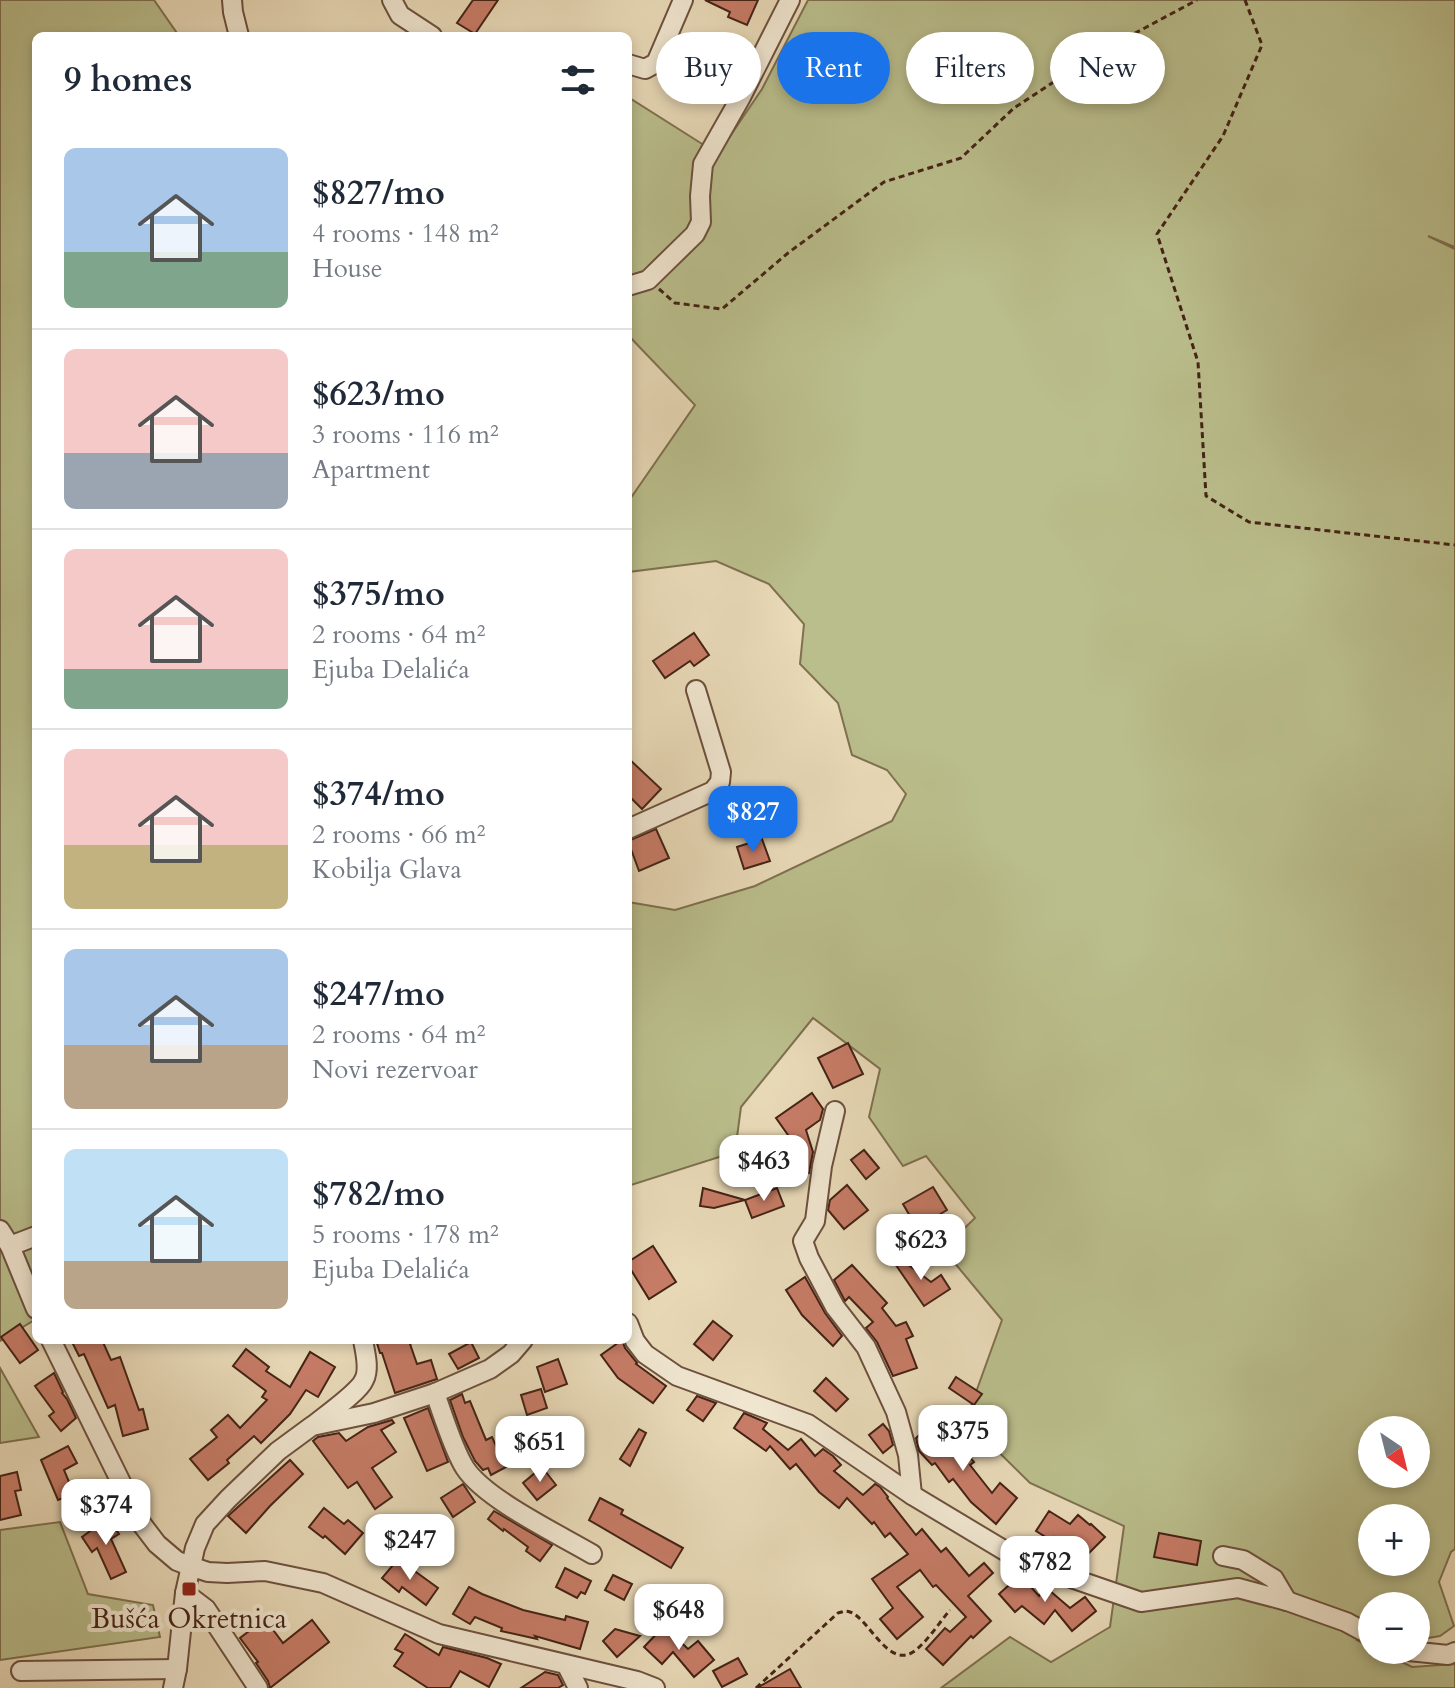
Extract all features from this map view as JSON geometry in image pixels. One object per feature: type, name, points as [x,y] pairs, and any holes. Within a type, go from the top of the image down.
[{"type":"street","points":[[232,0],[238,32]]},
{"type":"street","points":[[392,0],[400,15],[426,32]]},
{"type":"street","points":[[632,65],[645,69],[656,63],[683,0]]},
{"type":"street","points":[[632,285],[648,280],[695,234],[701,222],[703,164],[790,0]]},
{"type":"street","points":[[632,827],[713,791],[720,782],[721,772],[696,690]]},
{"type":"street","points":[[835,1111],[822,1166],[815,1221],[803,1241],[835,1307],[866,1347],[896,1412],[908,1455],[912,1495]]},
{"type":"street","points":[[32,1236],[5,1238],[32,1300]]},
{"type":"street","points":[[632,1333],[645,1354],[677,1376],[808,1424],[912,1495],[1022,1561],[1141,1602],[1238,1588],[1287,1601],[1358,1628]]},
{"type":"street","points":[[53,1344],[141,1523],[157,1544],[177,1561],[208,1572],[265,1571],[323,1583],[439,1634],[637,1681],[655,1688]]},
{"type":"street","points":[[173,1688],[190,1566],[205,1524],[278,1451],[355,1391],[365,1379],[364,1344]]},
{"type":"street","points":[[312,1426],[374,1413],[435,1393],[490,1369],[520,1344]]},
{"type":"street","points":[[435,1393],[464,1466],[477,1484],[592,1554]]},
{"type":"street","points":[[1223,1556],[1243,1560],[1274,1579],[1287,1601]]},
{"type":"street","points":[[185,1593],[206,1609],[258,1688]]},
{"type":"street","points":[[1430,1653],[1448,1655],[1455,1652]]},
{"type":"street","points":[[567,1666],[578,1688]]},
{"type":"street","points":[[21,1671],[177,1669]]},
{"type":"path","points":[[648,280],[675,303],[722,309],[788,253],[884,182],[961,158],[1014,108],[1098,53],[1197,0]]},
{"type":"path","points":[[1245,0],[1262,45],[1223,136],[1157,234],[1198,362],[1206,496],[1249,522],[1455,545]]},
{"type":"path","points":[[756,1688],[838,1613],[854,1613],[884,1646],[905,1655],[915,1651],[950,1610]]},
{"type":"green space","points":[[0,0],[154,0],[176,32],[32,32],[32,1321],[0,1341]]},
{"type":"green space","points":[[808,0],[1455,0],[1455,247],[1428,236],[1455,249],[1455,1549],[1439,1582],[1454,1626],[1440,1636],[1430,1638],[1430,1592],[1358,1592],[1357,1640],[1358,1664],[1406,1664],[1412,1667],[1455,1664],[1455,1688],[941,1688],[1010,1637],[1051,1662],[1110,1627],[1124,1526],[1030,1483],[966,1420],[1002,1320],[943,1249],[975,1218],[926,1156],[903,1166],[869,1117],[880,1069],[813,1018],[741,1107],[735,1152],[632,1185],[632,903],[675,910],[755,886],[892,821],[906,794],[887,770],[852,755],[838,703],[800,664],[804,624],[769,584],[716,561],[632,572],[632,496],[695,405],[632,339],[632,100],[718,154],[752,104],[761,104],[761,90],[777,60],[777,104],[890,104],[890,32],[791,32]]},
{"type":"green space","points":[[0,1368],[39,1437],[0,1443]]},
{"type":"green space","points":[[60,1522],[88,1594],[153,1605],[160,1637],[0,1660],[0,1530]]},
{"type":"building","points":[[473,0],[498,0],[476,32],[457,23]]},
{"type":"building","points":[[705,0],[758,0],[747,25],[728,17],[730,12]]},
{"type":"building","points":[[694,633],[709,655],[694,666],[690,661],[665,678],[653,661]]},
{"type":"building","points":[[632,762],[661,789],[642,809],[632,799]]},
{"type":"building","points":[[656,829],[669,858],[639,871],[632,852],[632,839]]},
{"type":"building","points":[[762,839],[770,861],[744,869],[737,847]]},
{"type":"building","points":[[848,1043],[863,1074],[833,1088],[818,1058]]},
{"type":"building","points":[[812,1093],[823,1109],[820,1120],[806,1130],[813,1152],[809,1173],[799,1176],[792,1154],[800,1152],[776,1118]]},
{"type":"building","points":[[864,1150],[879,1168],[866,1179],[851,1160]]},
{"type":"building","points":[[847,1185],[868,1210],[844,1229],[828,1210],[830,1200]]},
{"type":"building","points":[[933,1187],[947,1210],[917,1228],[903,1204]]},
{"type":"building","points":[[703,1188],[745,1200],[714,1208],[700,1206]]},
{"type":"building","points":[[777,1188],[784,1206],[752,1218],[745,1200]]},
{"type":"building","points":[[653,1246],[676,1282],[649,1299],[632,1271],[632,1259]]},
{"type":"building","points":[[889,1250],[931,1282],[941,1275],[950,1289],[924,1306],[887,1252]]},
{"type":"building","points":[[852,1265],[887,1303],[882,1308],[896,1326],[906,1322],[913,1336],[906,1339],[917,1368],[893,1376],[877,1342],[866,1328],[873,1322],[849,1297],[845,1301],[834,1280]]},
{"type":"building","points":[[805,1277],[842,1336],[833,1346],[802,1315],[786,1290]]},
{"type":"building","points":[[713,1321],[732,1336],[713,1360],[694,1344]]},
{"type":"building","points":[[20,1324],[38,1350],[20,1363],[1,1337]]},
{"type":"building","points":[[73,1344],[104,1344],[111,1360],[120,1357],[139,1410],[143,1409],[148,1429],[123,1436],[115,1405],[108,1408],[84,1354],[79,1356]]},
{"type":"building","points":[[377,1344],[410,1344],[417,1364],[431,1360],[437,1379],[395,1393]]},
{"type":"building","points":[[472,1344],[479,1358],[458,1369],[449,1354]]},
{"type":"building","points":[[616,1344],[624,1344],[636,1364],[666,1386],[653,1403],[618,1378],[601,1355]]},
{"type":"building","points":[[246,1349],[269,1367],[266,1371],[290,1387],[310,1352],[335,1367],[318,1397],[306,1390],[290,1414],[261,1443],[254,1436],[208,1480],[190,1459],[217,1437],[211,1430],[228,1415],[240,1428],[267,1400],[262,1397],[266,1391],[233,1366]]},
{"type":"building","points":[[558,1359],[567,1384],[545,1392],[537,1367]]},
{"type":"building","points":[[54,1373],[76,1418],[61,1431],[49,1416],[54,1412],[35,1386]]},
{"type":"building","points":[[956,1377],[982,1394],[974,1405],[949,1388]]},
{"type":"building","points":[[826,1378],[848,1399],[836,1411],[814,1391]]},
{"type":"building","points":[[541,1389],[547,1408],[527,1415],[521,1395]]},
{"type":"building","points":[[462,1394],[465,1403],[470,1401],[486,1440],[492,1437],[506,1467],[491,1475],[488,1468],[483,1470],[475,1461],[463,1437],[450,1400]]},
{"type":"building","points":[[697,1396],[716,1403],[703,1421],[687,1410]]},
{"type":"building","points":[[428,1408],[448,1462],[427,1471],[404,1418]]},
{"type":"building","points":[[744,1413],[767,1423],[763,1429],[788,1450],[801,1439],[815,1456],[823,1449],[841,1465],[834,1471],[863,1495],[875,1484],[880,1487],[916,1535],[922,1529],[941,1552],[946,1548],[969,1576],[984,1563],[993,1573],[968,1596],[991,1621],[973,1638],[971,1636],[943,1665],[926,1649],[945,1628],[950,1632],[966,1617],[936,1585],[933,1587],[920,1570],[897,1587],[923,1617],[897,1639],[880,1619],[893,1608],[872,1579],[908,1554],[890,1533],[885,1537],[874,1522],[872,1524],[847,1498],[839,1508],[819,1492],[796,1464],[790,1469],[770,1446],[766,1451],[734,1428]]},
{"type":"building","points":[[392,1420],[394,1423],[381,1430],[396,1452],[372,1468],[392,1497],[375,1509],[357,1482],[348,1488],[313,1441],[339,1433],[346,1441],[368,1427]]},
{"type":"building","points":[[933,1422],[974,1462],[970,1465],[992,1493],[1000,1483],[1017,1498],[996,1524],[971,1502],[953,1479],[949,1482],[935,1463],[932,1465],[919,1451],[916,1438]]},
{"type":"building","points":[[883,1424],[889,1431],[893,1445],[883,1453],[869,1435]]},
{"type":"building","points":[[639,1429],[646,1433],[630,1466],[620,1459]]},
{"type":"building","points":[[68,1446],[77,1463],[64,1470],[74,1494],[58,1500],[41,1460]]},
{"type":"building","points":[[290,1460],[303,1474],[246,1533],[228,1516]]},
{"type":"building","points":[[542,1467],[556,1485],[537,1500],[523,1483]]},
{"type":"building","points":[[17,1472],[21,1490],[15,1491],[21,1515],[0,1520],[0,1476]]},
{"type":"building","points":[[463,1484],[475,1502],[453,1517],[441,1498]]},
{"type":"building","points":[[600,1498],[623,1510],[621,1514],[683,1548],[671,1568],[589,1520]]},
{"type":"building","points":[[324,1508],[344,1524],[348,1520],[363,1533],[345,1554],[325,1536],[323,1538],[309,1527]]},
{"type":"building","points":[[494,1511],[552,1545],[540,1561],[526,1551],[528,1547],[488,1519]]},
{"type":"building","points":[[1049,1511],[1070,1524],[1078,1515],[1105,1537],[1082,1560],[1069,1546],[1067,1548],[1054,1537],[1052,1541],[1036,1531]]},
{"type":"building","points":[[108,1518],[119,1534],[111,1539],[126,1572],[111,1579],[97,1548],[92,1552],[82,1537]]},
{"type":"building","points":[[1159,1533],[1201,1541],[1197,1565],[1154,1557]]},
{"type":"building","points":[[398,1559],[438,1588],[426,1605],[402,1587],[399,1592],[382,1578]]},
{"type":"building","points":[[565,1568],[591,1581],[585,1594],[581,1592],[577,1598],[556,1587]]},
{"type":"building","points":[[613,1575],[632,1584],[624,1600],[605,1590]]},
{"type":"building","points":[[1020,1575],[1039,1596],[1038,1588],[1042,1584],[1070,1608],[1085,1597],[1096,1611],[1072,1631],[1055,1610],[1044,1624],[1022,1606],[1015,1612],[999,1594]]},
{"type":"building","points":[[469,1587],[523,1610],[588,1622],[580,1649],[535,1636],[537,1639],[501,1631],[502,1628],[475,1617],[470,1624],[453,1614]]},
{"type":"building","points":[[265,1619],[283,1643],[312,1620],[329,1642],[270,1688],[258,1662],[240,1638]]},
{"type":"building","points":[[664,1626],[688,1649],[698,1641],[714,1660],[694,1677],[673,1652],[662,1664],[644,1647]]},
{"type":"building","points":[[615,1629],[640,1636],[617,1657],[603,1641]]},
{"type":"building","points":[[405,1634],[439,1655],[443,1647],[501,1664],[489,1687],[460,1671],[450,1688],[428,1688],[394,1666],[403,1653],[395,1649]]},
{"type":"building","points":[[738,1658],[747,1674],[722,1687],[713,1671]]},
{"type":"building","points":[[790,1669],[801,1688],[757,1688]]},
{"type":"building","points":[[545,1672],[558,1675],[563,1685],[558,1688],[521,1688]]},
{"type":"place","name":"Bušća Okretnica","points":[[189,1589]]}]
